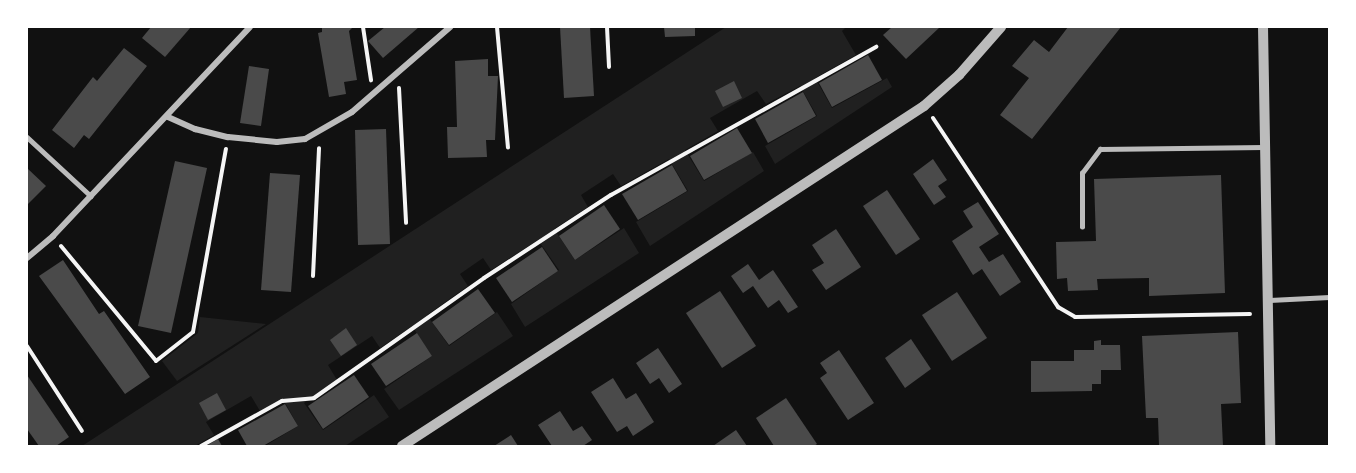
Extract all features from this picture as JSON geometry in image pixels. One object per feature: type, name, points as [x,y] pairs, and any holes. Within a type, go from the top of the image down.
[{"type":"street","points":[[27,258],[168,117],[250,27]]},
{"type":"street","points":[[168,117],[195,129],[228,137],[277,142],[305,139],[333,125],[450,27]]},
{"type":"street","points":[[402,446],[924,106],[959,75],[1001,27]]},
{"type":"street","points":[[1263,27],[1270,446]]},
{"type":"lane","points":[[27,137],[91,196]]},
{"type":"lane","points":[[1082,227],[1082,173],[1100,149],[1264,147]]},
{"type":"lane","points":[[1266,300],[1329,297]]},
{"type":"path","points":[[363,27],[373,93]]},
{"type":"path","points":[[497,27],[508,147]]},
{"type":"path","points":[[607,27],[609,67]]},
{"type":"path","points":[[201,446],[282,401],[314,398],[484,278],[612,195],[876,47]]},
{"type":"path","points":[[399,87],[406,223]]},
{"type":"path","points":[[932,117],[1058,307],[1075,317],[1250,314]]},
{"type":"path","points":[[61,246],[156,361],[193,332],[228,137]]},
{"type":"path","points":[[313,276],[319,148]]},
{"type":"path","points":[[27,346],[82,431]]},
{"type":"shaded area","points":[[726,27],[846,27],[842,31],[856,55],[815,78],[832,108],[887,78],[892,87],[775,164],[765,146],[817,116],[800,86],[766,104],[757,91],[710,118],[718,131],[685,150],[704,181],[753,152],[764,171],[650,246],[636,222],[688,191],[669,159],[621,186],[613,174],[581,195],[588,207],[554,229],[575,260],[624,228],[639,253],[525,327],[511,304],[559,270],[538,240],[491,270],[483,258],[460,274],[468,286],[427,315],[449,346],[497,312],[513,336],[399,410],[384,389],[432,356],[412,326],[380,348],[372,336],[328,365],[337,380],[304,403],[323,430],[374,395],[389,417],[345,446],[265,446],[298,426],[283,399],[260,411],[251,396],[206,422],[214,435],[195,446],[82,446]]},
{"type":"shaded area","points":[[200,317],[266,324],[177,381],[162,361],[198,333]]},
{"type":"building","points":[[151,27],[191,27],[165,57],[142,38]]},
{"type":"building","points":[[322,27],[353,27],[349,31],[357,80],[344,82],[346,94],[329,97],[318,33],[322,32]]},
{"type":"building","points":[[385,27],[419,27],[383,58],[368,41]]},
{"type":"building","points":[[560,27],[590,27],[594,96],[564,98]]},
{"type":"building","points":[[664,27],[695,27],[695,36],[665,37]]},
{"type":"building","points":[[892,27],[940,27],[906,59],[883,35]]},
{"type":"building","points":[[1068,27],[1121,27],[1032,139],[1000,115],[1029,78],[1012,66],[1034,40],[1049,52]]},
{"type":"building","points":[[124,48],[147,66],[89,139],[84,135],[74,148],[52,130],[93,77],[97,81]]},
{"type":"building","points":[[868,55],[882,80],[832,107],[819,83]]},
{"type":"building","points":[[488,59],[488,76],[498,76],[495,140],[486,140],[487,157],[448,158],[447,127],[457,127],[455,61]]},
{"type":"building","points":[[249,66],[269,69],[261,126],[240,123]]},
{"type":"building","points":[[734,81],[742,98],[723,107],[715,91]]},
{"type":"building","points":[[803,92],[816,116],[768,143],[755,119]]},
{"type":"building","points":[[737,128],[752,153],[704,180],[690,156]]},
{"type":"building","points":[[386,129],[390,244],[358,245],[355,130]]},
{"type":"building","points":[[933,159],[947,180],[938,186],[946,197],[934,205],[913,174]]},
{"type":"building","points":[[175,161],[207,168],[171,333],[138,326]]},
{"type":"building","points":[[672,165],[687,191],[638,220],[622,194]]},
{"type":"building","points":[[27,168],[46,186],[27,205]]},
{"type":"building","points":[[270,173],[300,175],[291,292],[261,290]]},
{"type":"building","points":[[1221,175],[1225,293],[1149,296],[1149,278],[1097,279],[1098,290],[1068,291],[1067,278],[1057,279],[1056,242],[1096,241],[1094,179]]},
{"type":"building","points":[[887,190],[920,239],[896,255],[863,206]]},
{"type":"building","points":[[978,202],[999,234],[979,247],[989,262],[1003,254],[1021,282],[1000,296],[982,269],[973,275],[952,241],[973,227],[963,211]]},
{"type":"building","points":[[604,205],[620,229],[575,260],[559,236]]},
{"type":"building","points":[[836,229],[861,267],[826,290],[812,270],[824,263],[812,245]]},
{"type":"building","points":[[542,247],[558,271],[512,302],[496,278]]},
{"type":"building","points":[[63,260],[99,314],[104,311],[150,377],[125,394],[39,276]]},
{"type":"building","points":[[748,264],[759,280],[773,270],[798,307],[788,313],[779,300],[768,308],[753,286],[743,293],[731,276]]},
{"type":"building","points":[[478,289],[495,313],[449,345],[432,322]]},
{"type":"building","points":[[720,291],[756,346],[722,368],[686,313]]},
{"type":"building","points":[[957,292],[987,338],[952,361],[922,315]]},
{"type":"building","points":[[346,328],[357,345],[341,356],[330,340]]},
{"type":"building","points":[[1238,332],[1241,403],[1221,404],[1223,446],[1159,446],[1158,418],[1146,418],[1142,336]]},
{"type":"building","points":[[417,333],[432,356],[386,386],[371,364]]},
{"type":"building","points":[[911,339],[931,369],[905,388],[885,358]]},
{"type":"building","points":[[1101,340],[1101,345],[1120,345],[1121,370],[1101,370],[1101,384],[1092,384],[1092,391],[1031,392],[1031,361],[1074,361],[1074,350],[1094,350],[1094,341]]},
{"type":"building","points":[[658,348],[682,384],[669,393],[659,378],[650,384],[636,363]]},
{"type":"building","points":[[839,350],[874,403],[848,420],[820,378],[827,373],[820,363]]},
{"type":"building","points":[[27,375],[69,437],[56,446],[39,446],[27,429]]},
{"type":"building","points":[[354,375],[369,397],[323,429],[308,406]]},
{"type":"building","points":[[613,378],[626,399],[636,393],[654,422],[633,436],[627,426],[617,432],[591,392]]},
{"type":"building","points":[[217,393],[226,410],[208,420],[199,403]]},
{"type":"building","points":[[786,398],[817,444],[814,446],[774,446],[756,418]]},
{"type":"building","points":[[285,404],[298,426],[263,446],[247,446],[238,430]]},
{"type":"building","points":[[560,411],[573,431],[582,426],[592,440],[583,446],[552,446],[538,425]]},
{"type":"building","points":[[736,430],[747,446],[713,446]]},
{"type":"building","points":[[511,435],[518,446],[494,446]]},
{"type":"building","points":[[218,439],[222,446],[206,446]]}]
